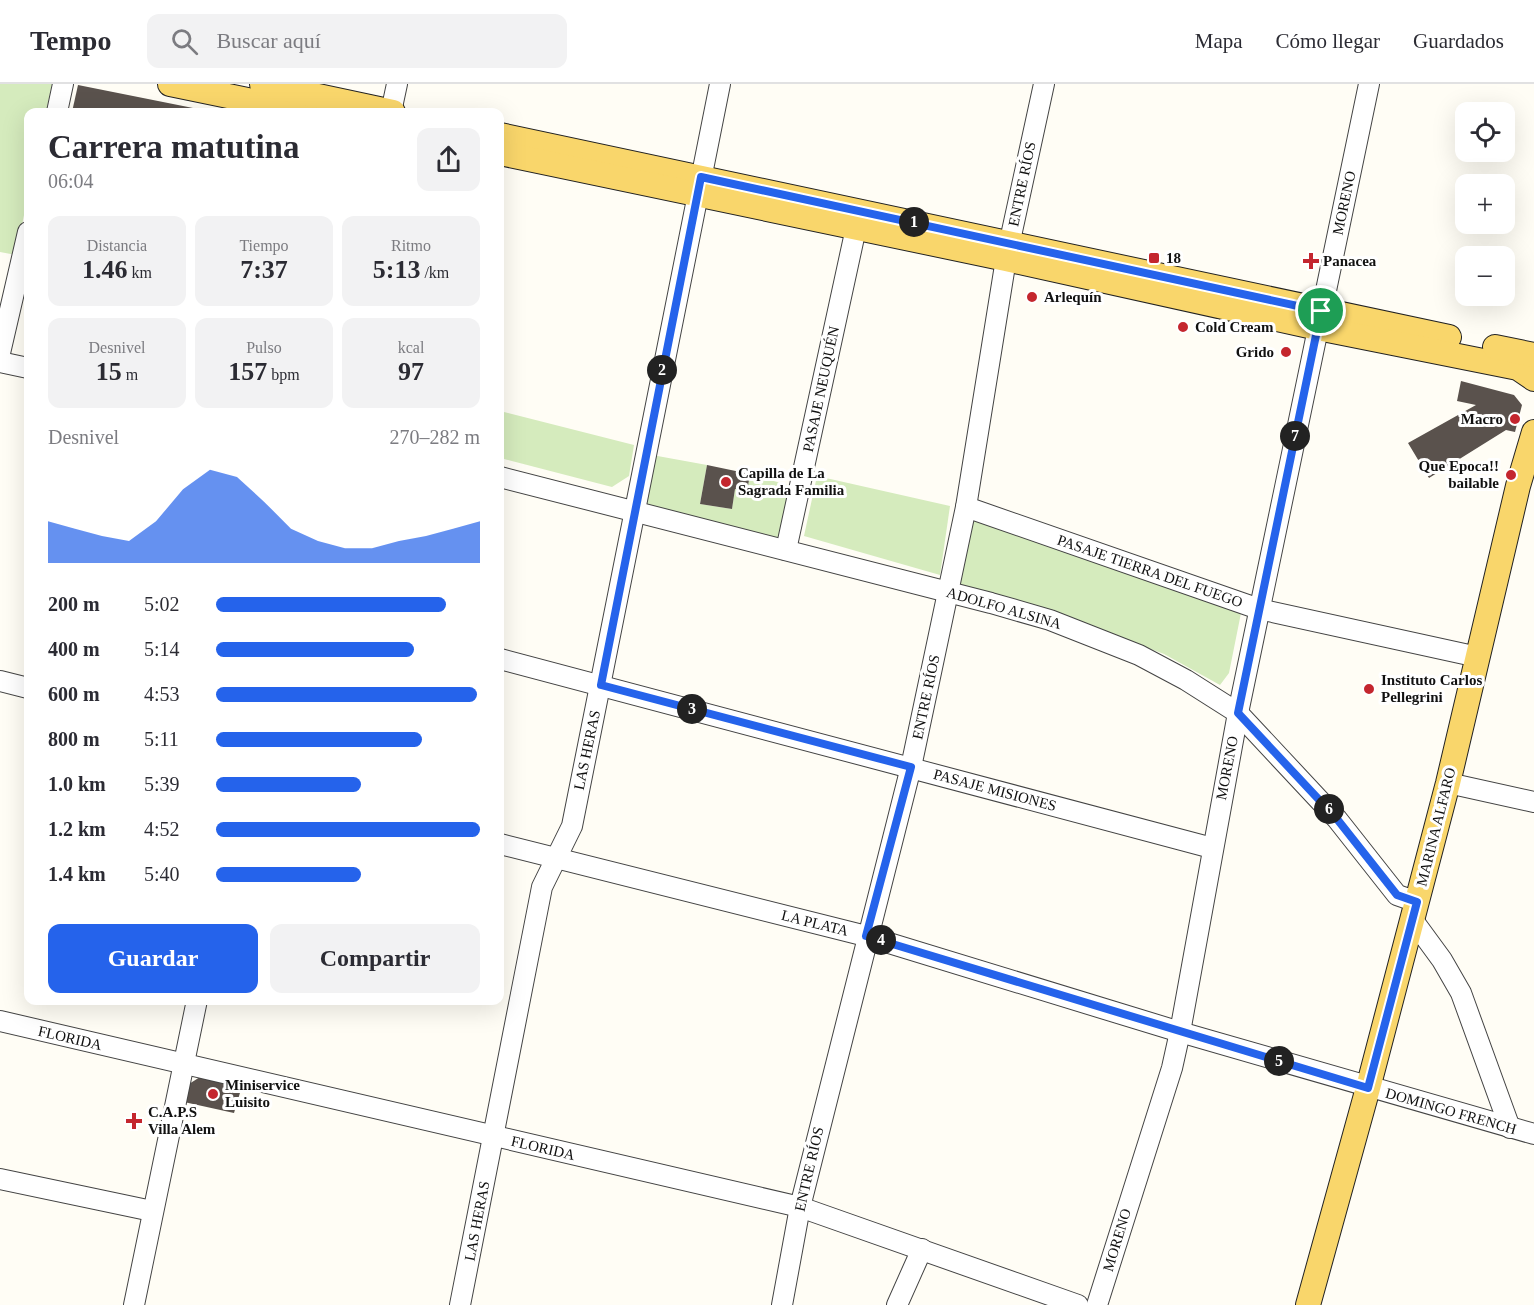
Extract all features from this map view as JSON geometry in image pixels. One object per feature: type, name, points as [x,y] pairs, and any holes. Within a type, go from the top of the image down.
[{"type":"main road","points":[[170,84],[287,108]]},
{"type":"main road","points":[[262,84],[373,108]]},
{"type":"main road","points":[[504,136],[856,228],[1008,251]]},
{"type":"main road","points":[[504,154],[699,186],[1008,251],[1319,320],[1518,368],[1534,379]]},
{"type":"main road","points":[[1319,320],[1534,355]]},
{"type":"main road","name":"MARINA ALFARO","points":[[1308,1305],[1415,911],[1448,783],[1518,486],[1534,432]]},
{"type":"main road","name":"MARINA ALFARO","points":[[1518,486],[1534,466]]},
{"type":"street","points":[[58,108],[63,84]]},
{"type":"street","points":[[393,108],[397,84]]},
{"type":"street","name":"LAS HERAS","points":[[460,1305],[543,887],[572,826],[720,84]]},
{"type":"street","name":"ENTRE RÍOS","points":[[782,1305],[800,1207],[866,936],[911,767],[966,507],[1008,251],[1044,84]]},
{"type":"street","name":"MORENO","points":[[1097,1305],[1172,1068],[1238,713],[1369,84]]},
{"type":"street","name":"PASAJE NEUQUÉN","points":[[786,550],[856,228]]},
{"type":"street","points":[[0,353],[24,249]]},
{"type":"street","points":[[0,362],[24,367]]},
{"type":"street","name":"ADOLFO ALSINA","points":[[504,478],[948,592],[1050,620],[1097,637],[1186,680],[1238,713],[1337,819],[1397,895],[1415,911]]},
{"type":"street","name":"PASAJE TIERRA DEL FUEGO","points":[[966,507],[1259,609],[1478,657]]},
{"type":"street","name":"PASAJE MISIONES","points":[[504,660],[1212,848]]},
{"type":"street","points":[[0,681],[24,687]]},
{"type":"street","points":[[1448,783],[1534,802]]},
{"type":"street","name":"LA PLATA","points":[[504,845],[866,936],[1368,1088]]},
{"type":"street","points":[[1415,911],[1461,993],[1510,1128]]},
{"type":"street","points":[[134,1305],[195,1005]]},
{"type":"street","name":"FLORIDA","points":[[0,1021],[800,1207],[1077,1305]]},
{"type":"street","name":"DOMINGO FRENCH","points":[[1368,1088],[1534,1134]]},
{"type":"street","points":[[0,1179],[152,1211]]},
{"type":"street","points":[[897,1305],[922,1250]]},
{"type":"green space","points":[[0,84],[52,84],[47,108],[24,108],[24,215],[16,255],[0,252]]},
{"type":"green space","points":[[504,412],[634,445],[629,476],[612,487],[504,459]]},
{"type":"green space","points":[[652,455],[707,465],[700,504],[732,509],[735,489],[747,492],[750,474],[794,487],[783,542],[643,504]]},
{"type":"green space","points":[[817,476],[950,506],[940,575],[804,536]]},
{"type":"green space","points":[[970,519],[1241,613],[1229,673],[1220,685],[1164,654],[1069,618],[957,584]]},
{"type":"building","points":[[78,85],[193,108],[73,108]]},
{"type":"building","points":[[1461,381],[1514,395],[1522,405],[1515,432],[1506,430],[1429,478],[1408,443],[1476,405],[1457,401]]},
{"type":"building","name":"Capilla de La Sagrada Familia","points":[[707,465],[750,474],[747,492],[735,489],[732,509],[700,504]]},
{"type":"building","name":"Miniservice Luisito","points":[[200,1077],[242,1086],[234,1113],[184,1102],[189,1084]]},
{"type":"place","name":"18","points":[[1154,258]]},
{"type":"place","name":"Panacea","points":[[1311,261]]},
{"type":"place","name":"Arlequín","points":[[1032,297]]},
{"type":"place","name":"Cold Cream","points":[[1183,327]]},
{"type":"place","name":"Grido","points":[[1286,352]]},
{"type":"place","name":"Macro","points":[[1515,419]]},
{"type":"place","name":"Que Epoca!! bailable","points":[[1511,475]]},
{"type":"place","name":"Capilla de La Sagrada Familia","points":[[726,482]]},
{"type":"place","name":"Instituto Carlos Pellegrini","points":[[1369,689]]},
{"type":"place","name":"Miniservice Luisito","points":[[213,1094]]},
{"type":"place","name":"C.A.P.S Villa Alem","points":[[134,1121]]},
{"type":"route","points":[[701,177],[1321,311],[1238,713],[1311,789],[1362,849],[1397,895],[1408,901],[1417,902],[1368,1088],[866,936],[911,767],[601,685],[633,513],[701,177]]}]
